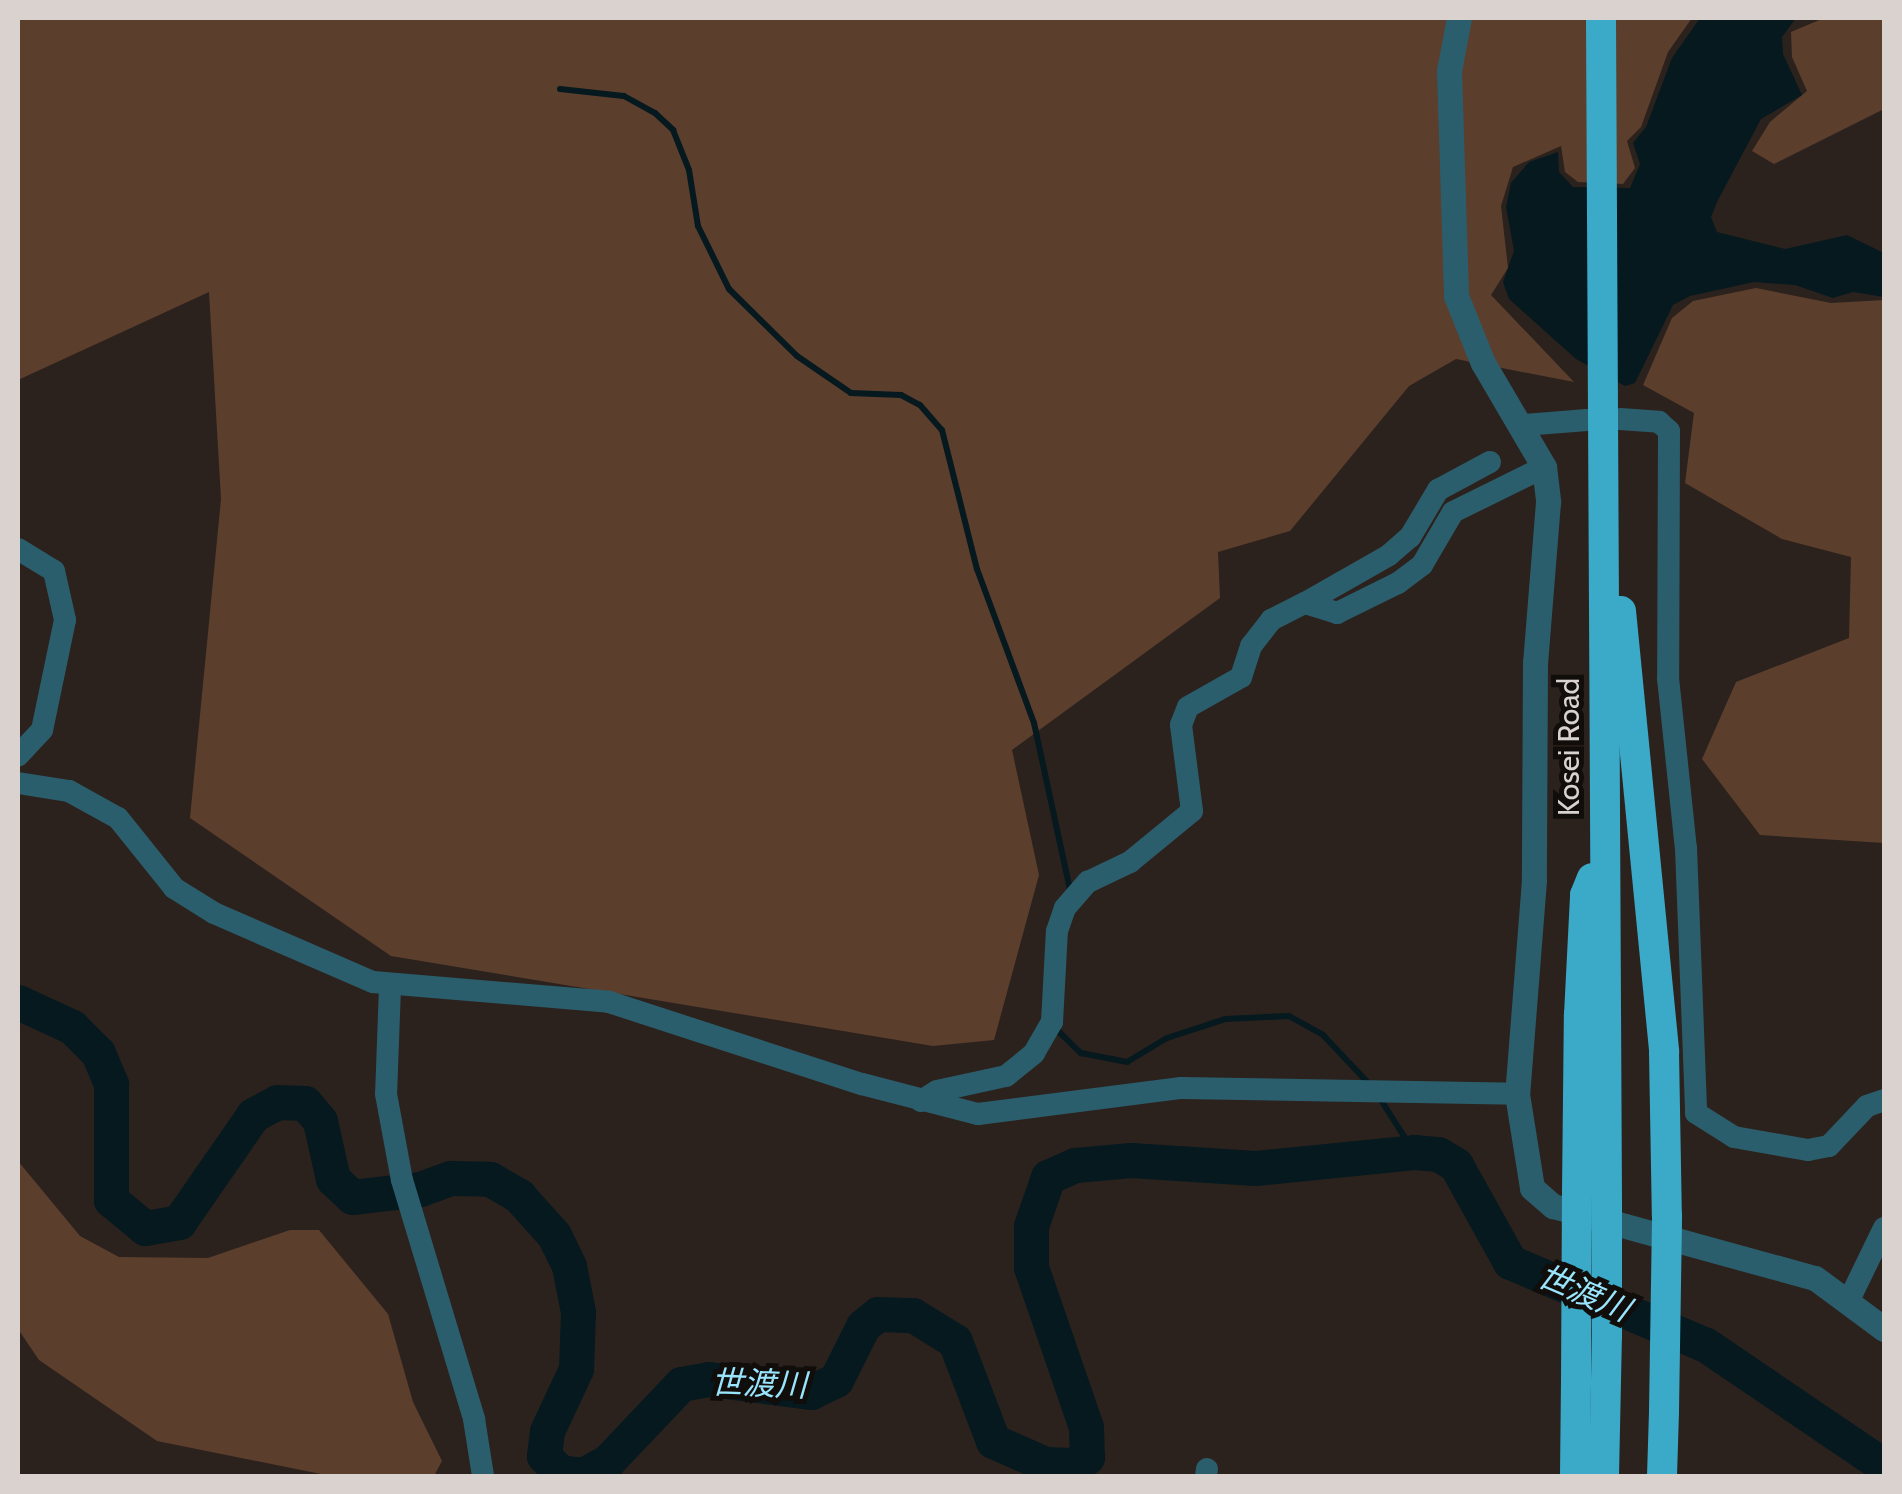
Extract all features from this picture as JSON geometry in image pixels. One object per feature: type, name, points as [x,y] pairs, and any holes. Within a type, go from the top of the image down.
[{"type":"highway","name":"Kosei Road","points":[[1602,18],[1608,1336],[1604,1476]]},
{"type":"highway","points":[[1604,424],[1664,1052],[1667,1216],[1662,1476]]},
{"type":"highway","points":[[1575,1476],[1585,894],[1604,850]]},
{"type":"street","points":[[1459,18],[1450,70],[1456,296],[1483,363],[1544,467],[1534,880],[1517,1094],[1532,1188],[1553,1206],[1771,1264],[1850,1298],[1884,1329]]},
{"type":"street","points":[[1522,425],[1658,422],[1669,430],[1668,678],[1686,848],[1696,1113],[1734,1137],[1808,1150],[1829,1146],[1867,1106],[1884,1100]]},
{"type":"street","points":[[921,1102],[937,1091],[1006,1076],[1034,1054],[1052,1022],[1057,931],[1066,908],[1088,882],[1130,862],[1192,811],[1181,724],[1188,708],[1241,677],[1262,630],[1389,556],[1410,537],[1438,490],[1490,462]]},
{"type":"street","points":[[1305,604],[1337,613],[1398,583],[1422,566],[1453,512],[1544,467]]},
{"type":"street","points":[[18,550],[54,571],[66,620],[42,730],[18,756]]},
{"type":"street","points":[[18,783],[69,791],[118,818],[174,888],[214,913],[390,986],[544,992],[609,1002],[921,1102],[978,1114],[1181,1088],[1517,1094]]},
{"type":"street","points":[[390,986],[386,1094],[396,1146],[474,1419],[483,1476]]},
{"type":"street","points":[[1850,1298],[1884,1228]]},
{"type":"shaded area","points":[[18,18],[1692,18],[1668,52],[1641,127],[1627,141],[1635,168],[1623,184],[1578,182],[1565,172],[1561,146],[1513,167],[1501,206],[1508,268],[1491,295],[1574,382],[1456,359],[1409,386],[1290,531],[1218,552],[1220,598],[1012,750],[1039,875],[994,1040],[933,1046],[391,956],[190,818],[221,499],[209,292],[18,380]]},
{"type":"shaded area","points":[[1824,18],[1884,19],[1884,109],[1774,164],[1752,151],[1770,122],[1807,91],[1792,57],[1791,32]]},
{"type":"shaded area","points":[[1756,288],[1831,303],[1884,300],[1884,843],[1760,835],[1702,759],[1736,682],[1849,638],[1851,557],[1782,539],[1685,483],[1694,413],[1643,385],[1672,318],[1693,301]]},
{"type":"shaded area","points":[[18,1161],[80,1236],[119,1257],[208,1258],[290,1230],[319,1230],[388,1314],[413,1402],[442,1461],[434,1476],[331,1476],[157,1441],[39,1360],[18,1329]]},
{"type":"water","points":[[1700,18],[1796,18],[1782,37],[1783,54],[1802,95],[1761,119],[1711,217],[1717,232],[1785,249],[1847,235],[1884,253],[1884,297],[1853,292],[1833,298],[1795,285],[1754,282],[1690,296],[1673,305],[1635,383],[1625,386],[1576,359],[1509,299],[1503,282],[1514,251],[1506,207],[1511,183],[1529,162],[1558,152],[1559,172],[1573,187],[1630,188],[1640,164],[1633,143],[1646,127],[1672,58]]},
{"type":"waterway","points":[[560,89],[624,96],[655,113],[673,130],[689,170],[698,226],[729,289],[797,356],[851,393],[901,395],[920,405],[942,430],[977,569],[1034,723],[1071,894]]},
{"type":"waterway","name":"世渡川","points":[[18,1002],[72,1027],[98,1053],[111,1084],[111,1200],[145,1228],[179,1222],[253,1115],[277,1102],[305,1103],[320,1121],[333,1179],[352,1197],[420,1189],[451,1178],[490,1179],[519,1196],[554,1235],[569,1266],[578,1312],[576,1369],[547,1431],[544,1456],[560,1472],[583,1475],[608,1461],[681,1384],[709,1379],[811,1392],[836,1380],[863,1326],[878,1314],[913,1315],[955,1341],[993,1441],[1045,1464],[1072,1465],[1087,1457],[1086,1427],[1031,1267],[1031,1226],[1048,1177],[1075,1165],[1131,1160],[1255,1168],[1414,1152],[1438,1154],[1456,1165],[1510,1262],[1706,1345],[1884,1466]]},
{"type":"waterway","points":[[1056,1029],[1081,1053],[1127,1062],[1167,1038],[1225,1019],[1289,1016],[1323,1035],[1372,1087]]},
{"type":"waterway","points":[[1379,1097],[1414,1152]]}]
